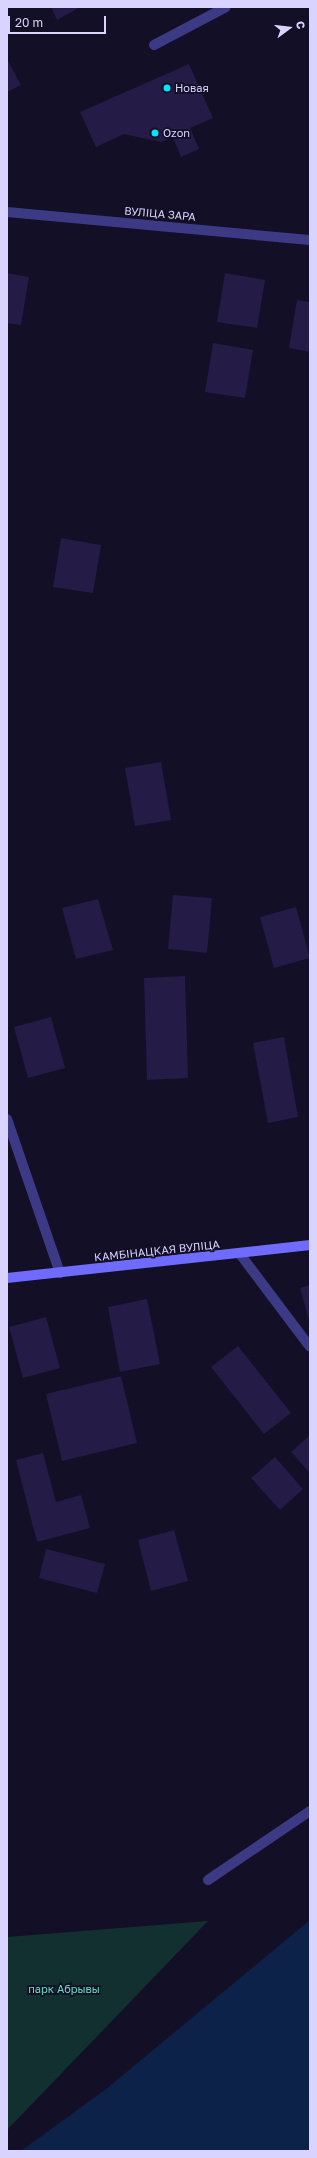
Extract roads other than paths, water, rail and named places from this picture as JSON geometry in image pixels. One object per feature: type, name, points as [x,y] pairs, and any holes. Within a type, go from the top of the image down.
[{"type":"street","points":[[154,45],[226,7]]},
{"type":"street","name":"ВУЛІЦА ЗАРА","points":[[7,212],[310,240]]},
{"type":"street","points":[[7,1119],[60,1273]]},
{"type":"street","name":"КАМБІНАЦКАЯ ВУЛІЦА","points":[[7,1278],[240,1254],[310,1245]]},
{"type":"street","points":[[240,1254],[310,1347]]},
{"type":"street","points":[[208,1880],[310,1811]]},
{"type":"water","points":[[310,1920],[310,2151],[21,2151],[106,2089]]},
{"type":"place","name":"Новая","points":[[167,88]]},
{"type":"place","name":"Ozon","points":[[155,133]]},
{"type":"park label","name":"парк Абрывы","points":[[64,1989]]}]
